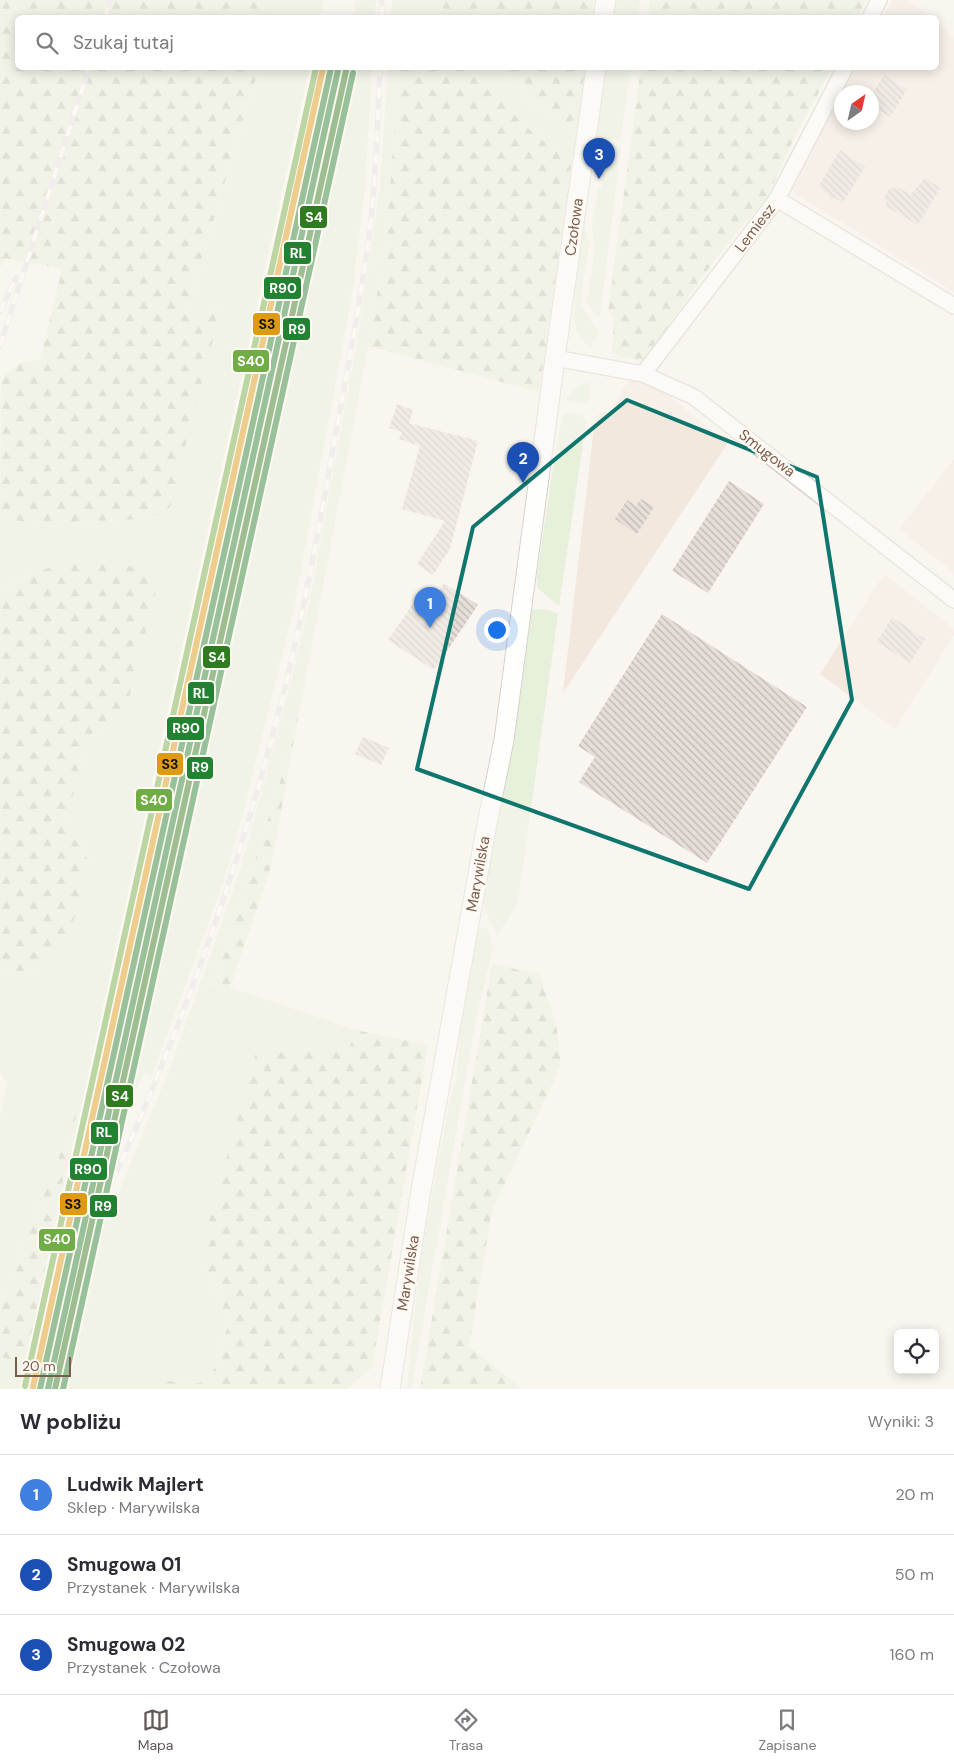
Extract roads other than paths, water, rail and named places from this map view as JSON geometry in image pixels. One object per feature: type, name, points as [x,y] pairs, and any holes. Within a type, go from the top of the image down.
[{"type":"street","points":[[604,15],[606,0]]},
{"type":"street","points":[[872,15],[879,0]]},
{"type":"street","name":"Czołowa","points":[[555,358],[596,70]]},
{"type":"street","name":"Lemiesz","points":[[643,374],[777,199],[844,70]]},
{"type":"street","points":[[777,199],[954,306]]},
{"type":"street","name":"Smugowa","points":[[555,358],[643,374],[694,396],[954,600]]},
{"type":"street","name":"Marywilska","points":[[390,1389],[405,1283],[423,1180],[487,824],[504,740],[555,358]]},
{"type":"railway","points":[[106,15],[110,0]]},
{"type":"railway","points":[[382,0],[382,15]]},
{"type":"railway","points":[[0,346],[88,70]]},
{"type":"railway","points":[[94,1222],[152,1090],[204,955],[228,887],[249,818],[287,679],[312,561],[362,283],[374,189],[380,70]]},
{"type":"railway","points":[[0,312],[16,277]]},
{"type":"place","name":"Smugowa 02","points":[[599,179]]},
{"type":"place","name":"Smugowa 01","points":[[523,483]]},
{"type":"place","name":"Ludwik Majlert","points":[[430,628]]}]
